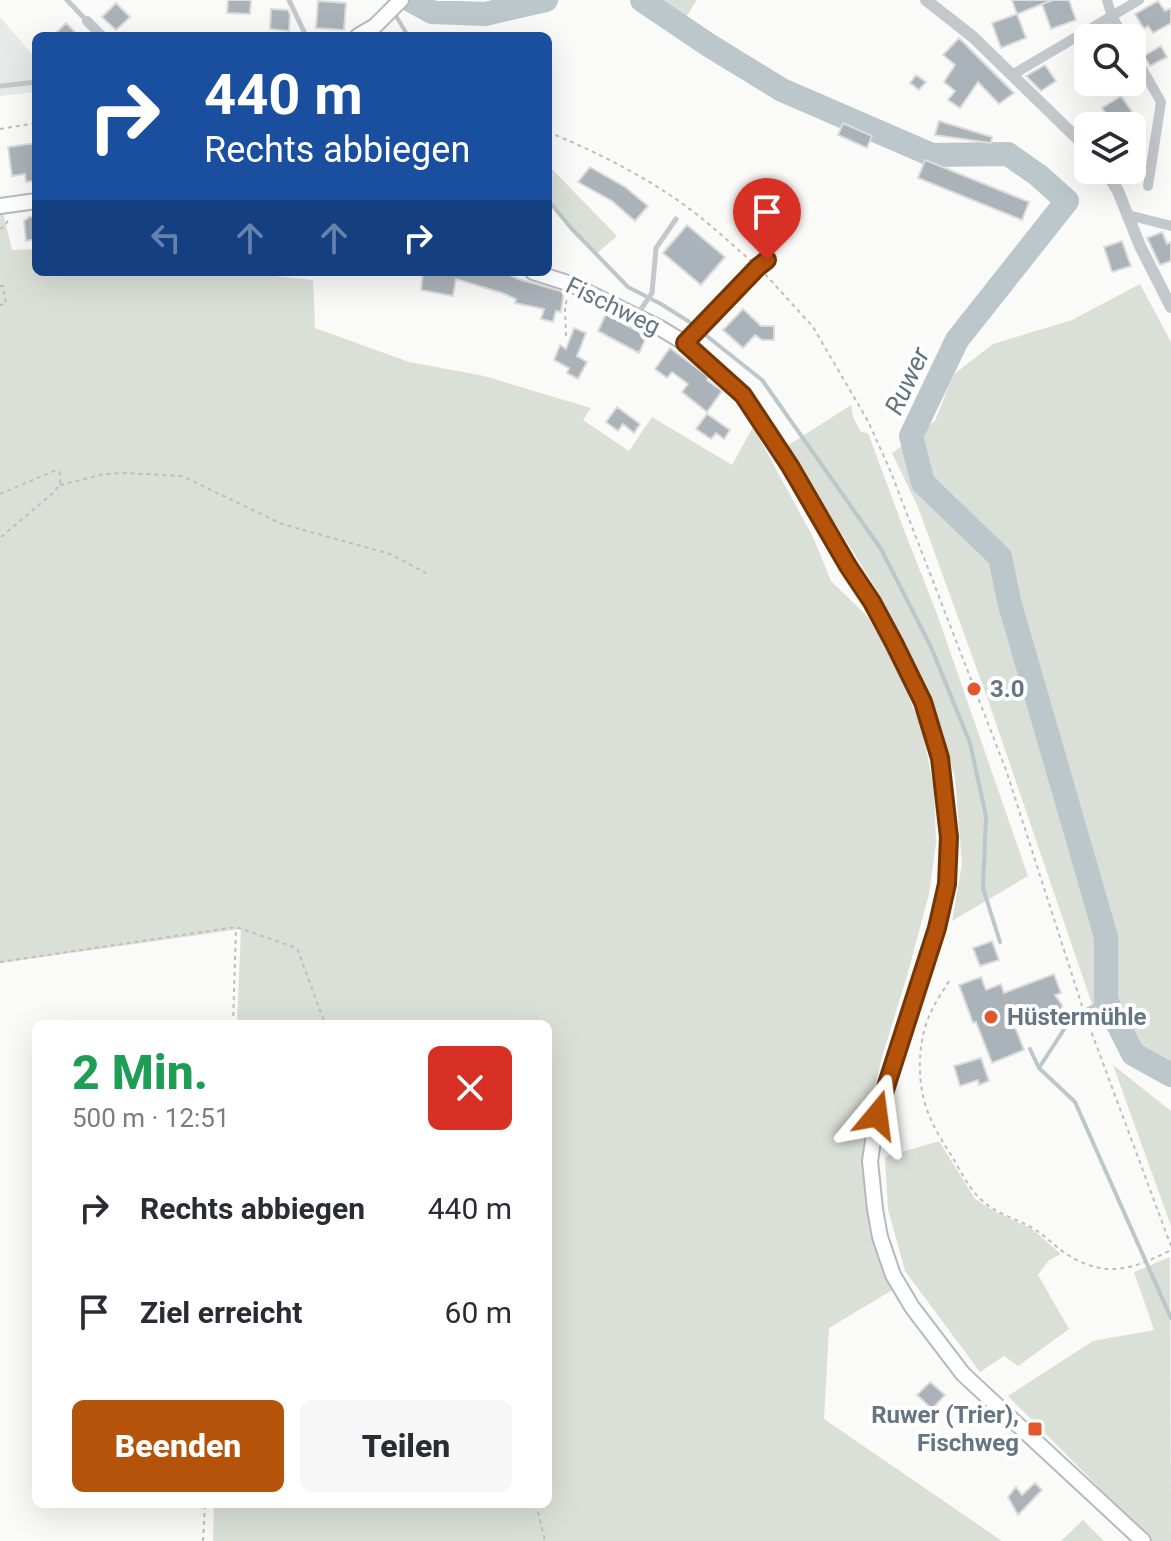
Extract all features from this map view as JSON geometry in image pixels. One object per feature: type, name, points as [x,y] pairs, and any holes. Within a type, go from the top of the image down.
[{"type":"main road","points":[[365,32],[401,0]]},
{"type":"main road","points":[[0,206],[32,202]]},
{"type":"main road","name":"Fischweg","points":[[546,276],[571,284],[690,338],[743,395],[872,602],[923,702],[940,758],[949,837],[947,884],[930,952],[877,1115],[870,1161],[880,1237],[893,1275],[912,1307],[963,1374],[1143,1541]]},
{"type":"street","points":[[926,0],[973,37],[1074,135]]},
{"type":"street","points":[[1107,0],[1116,24]]},
{"type":"street","points":[[1012,75],[1139,0]]},
{"type":"street","points":[[87,21],[98,32]]},
{"type":"street","points":[[1146,76],[1161,102],[1148,186]]},
{"type":"street","points":[[1114,184],[1171,307]]},
{"type":"street","points":[[1128,215],[1171,226]]},
{"type":"lane","points":[[67,0],[87,21]]},
{"type":"lane","points":[[289,0],[304,32]]},
{"type":"lane","points":[[0,86],[32,82]]},
{"type":"lane","points":[[636,316],[652,293],[656,248],[676,219]]},
{"type":"lane","points":[[690,338],[767,260]]},
{"type":"path","points":[[0,129],[32,124]]},
{"type":"path","points":[[552,134],[628,169],[672,196],[758,267],[813,327],[874,433],[1006,770],[1084,1012],[1171,1248],[1142,1265],[1122,1270],[1083,1263],[1028,1225],[992,1208],[978,1197],[929,1116],[921,1080],[923,1041],[928,1019],[949,981]]},
{"type":"path","points":[[566,336],[565,306],[571,284]]},
{"type":"path","points":[[0,286],[3,286],[6,304],[0,305]]},
{"type":"path","points":[[0,494],[59,471],[60,485],[54,492],[0,538]]},
{"type":"path","points":[[60,485],[104,474],[182,476],[282,524],[390,554],[426,573]]},
{"type":"path","points":[[0,962],[236,927],[297,948],[324,1020]]},
{"type":"path","points":[[233,1020],[236,927]]},
{"type":"path","points":[[203,1541],[205,1508]]},
{"type":"path","points":[[537,1508],[545,1541]]},
{"type":"shaded area","points":[[642,0],[697,0],[680,26]]},
{"type":"shaded area","points":[[0,17],[32,54],[32,92],[0,96]]},
{"type":"shaded area","points":[[552,169],[617,236],[595,255],[552,208]]},
{"type":"shaded area","points":[[0,209],[12,250],[32,249],[32,276],[273,276],[313,280],[315,328],[409,362],[484,376],[591,408],[583,420],[629,451],[652,417],[732,465],[753,427],[813,537],[831,581],[867,616],[892,658],[922,728],[934,790],[936,843],[929,894],[865,1127],[875,1209],[899,1286],[829,1328],[824,1419],[1002,1541],[213,1541],[214,1508],[552,1508],[552,1020],[237,1020],[241,929],[0,963]]},
{"type":"shaded area","points":[[1140,284],[1171,342],[1171,1075],[1133,1054],[1106,1000],[1093,1007],[987,697],[918,507],[892,453],[935,421],[953,375],[993,344],[1072,320]]},
{"type":"shaded area","points":[[851,405],[861,432],[868,433],[937,614],[1028,876],[952,921],[962,864],[955,777],[938,721],[905,644],[878,592],[787,446]]},
{"type":"shaded area","points":[[1113,1065],[1171,1111],[1171,1226]]},
{"type":"shaded area","points":[[939,1141],[975,1199],[1032,1229],[1061,1254],[1049,1260],[1038,1275],[1069,1329],[1018,1366],[1004,1356],[980,1372],[905,1271],[888,1209],[885,1157]]},
{"type":"shaded area","points":[[1170,1257],[1171,1541],[1152,1541],[1008,1396],[1093,1341],[1154,1330],[1134,1272]]},
{"type":"shaded area","points":[[1083,1520],[1104,1541],[1061,1541]]},
{"type":"building","points":[[228,0],[251,0],[250,14],[227,13]]},
{"type":"building","points":[[1012,0],[1050,0],[1050,1],[1017,14]]},
{"type":"building","points":[[1069,0],[1076,20],[1051,29],[1042,4]]},
{"type":"building","points":[[318,1],[346,3],[344,30],[316,28]]},
{"type":"building","points":[[1158,1],[1165,11],[1171,8],[1171,23],[1153,33],[1146,24],[1141,24],[1135,14]]},
{"type":"building","points":[[116,3],[130,17],[116,30],[102,17]]},
{"type":"building","points":[[271,9],[288,10],[289,31],[270,29]]},
{"type":"building","points":[[1017,14],[1026,38],[1001,48],[992,23]]},
{"type":"building","points":[[66,23],[75,32],[57,32]]},
{"type":"building","points":[[959,38],[1014,93],[999,104],[978,82],[960,108],[948,100],[955,91],[944,82],[955,65],[943,55]]},
{"type":"building","points":[[1161,46],[1167,57],[1150,66],[1146,55]]},
{"type":"building","points":[[1045,65],[1056,81],[1041,91],[1026,76]]},
{"type":"building","points":[[916,75],[926,82],[919,90],[910,83]]},
{"type":"building","points":[[1121,96],[1132,112],[1105,112],[1102,108]]},
{"type":"building","points":[[939,121],[992,137],[991,143],[935,135]]},
{"type":"building","points":[[843,123],[872,136],[867,148],[838,135]]},
{"type":"building","points":[[32,144],[32,181],[26,182],[25,174],[12,176],[8,147]]},
{"type":"building","points":[[925,160],[1029,202],[1022,220],[918,178]]},
{"type":"building","points":[[590,167],[625,187],[648,206],[635,221],[612,201],[578,182]]},
{"type":"building","points":[[32,217],[32,240],[26,241],[24,221]]},
{"type":"building","points":[[687,225],[725,257],[701,285],[663,253]]},
{"type":"building","points":[[1162,232],[1167,244],[1171,242],[1171,261],[1160,265],[1147,238]]},
{"type":"building","points":[[1122,241],[1131,266],[1112,272],[1104,247]]},
{"type":"building","points":[[423,276],[512,276],[564,292],[561,312],[556,311],[553,322],[541,319],[544,309],[515,303],[516,299],[502,293],[456,279],[453,296],[421,290]]},
{"type":"building","points":[[743,309],[761,326],[774,326],[774,340],[762,340],[755,335],[743,348],[723,330]]},
{"type":"building","points":[[606,314],[647,336],[639,353],[598,331]]},
{"type":"building","points":[[574,328],[586,333],[577,356],[587,362],[578,379],[567,373],[569,368],[554,360],[560,345],[566,349]]},
{"type":"building","points":[[670,348],[722,391],[707,412],[682,392],[688,384],[672,372],[667,378],[655,369]]},
{"type":"building","points":[[617,407],[640,424],[634,433],[623,424],[618,431],[606,422]]},
{"type":"building","points":[[707,414],[730,430],[724,439],[716,433],[711,439],[696,429]]},
{"type":"building","points":[[992,941],[999,960],[980,966],[973,948]]},
{"type":"building","name":"Hüstermühle","points":[[1054,974],[1061,993],[1055,995],[1062,1005],[1061,1013],[1053,1019],[1045,1017],[1034,1028],[1015,1027],[1024,1050],[992,1063],[959,985],[981,977],[986,990],[1001,984],[1004,993]]},
{"type":"building","points":[[981,1058],[989,1081],[979,1085],[978,1080],[960,1086],[954,1066]]},
{"type":"building","points":[[930,1382],[945,1395],[932,1409],[917,1395]]},
{"type":"building","points":[[1035,1483],[1042,1490],[1018,1515],[1008,1497],[1016,1487],[1022,1495]]},
{"type":"waterway","name":"Ruwer","points":[[410,0],[432,12],[485,14],[546,0]]},
{"type":"waterway","name":"Ruwer","points":[[642,0],[782,90],[932,155],[1008,154],[1067,201],[957,340],[911,436],[923,483],[1000,557],[1009,601],[1106,937],[1106,1000],[1133,1054],[1171,1075]]},
{"type":"waterway","points":[[393,11],[406,32]]},
{"type":"waterway","points":[[552,205],[628,287],[688,321],[762,380],[881,549],[931,647],[970,743],[986,816],[983,888],[1000,942]]},
{"type":"waterway","points":[[1039,1068],[1072,1017],[1106,1000]]},
{"type":"waterway","points":[[1030,1049],[1039,1068],[1075,1102],[1171,1318]]},
{"type":"place","name":"3.0","points":[[974,689]]},
{"type":"place","name":"Hüstermühle","points":[[991,1017]]},
{"type":"place","name":"Ruwer (Trier), Fischweg","points":[[1035,1429]]},
{"type":"route","points":[[767,260],[685,343],[743,395],[872,602],[923,702],[940,758],[946,797],[949,837],[947,884],[923,975],[877,1115]]}]
